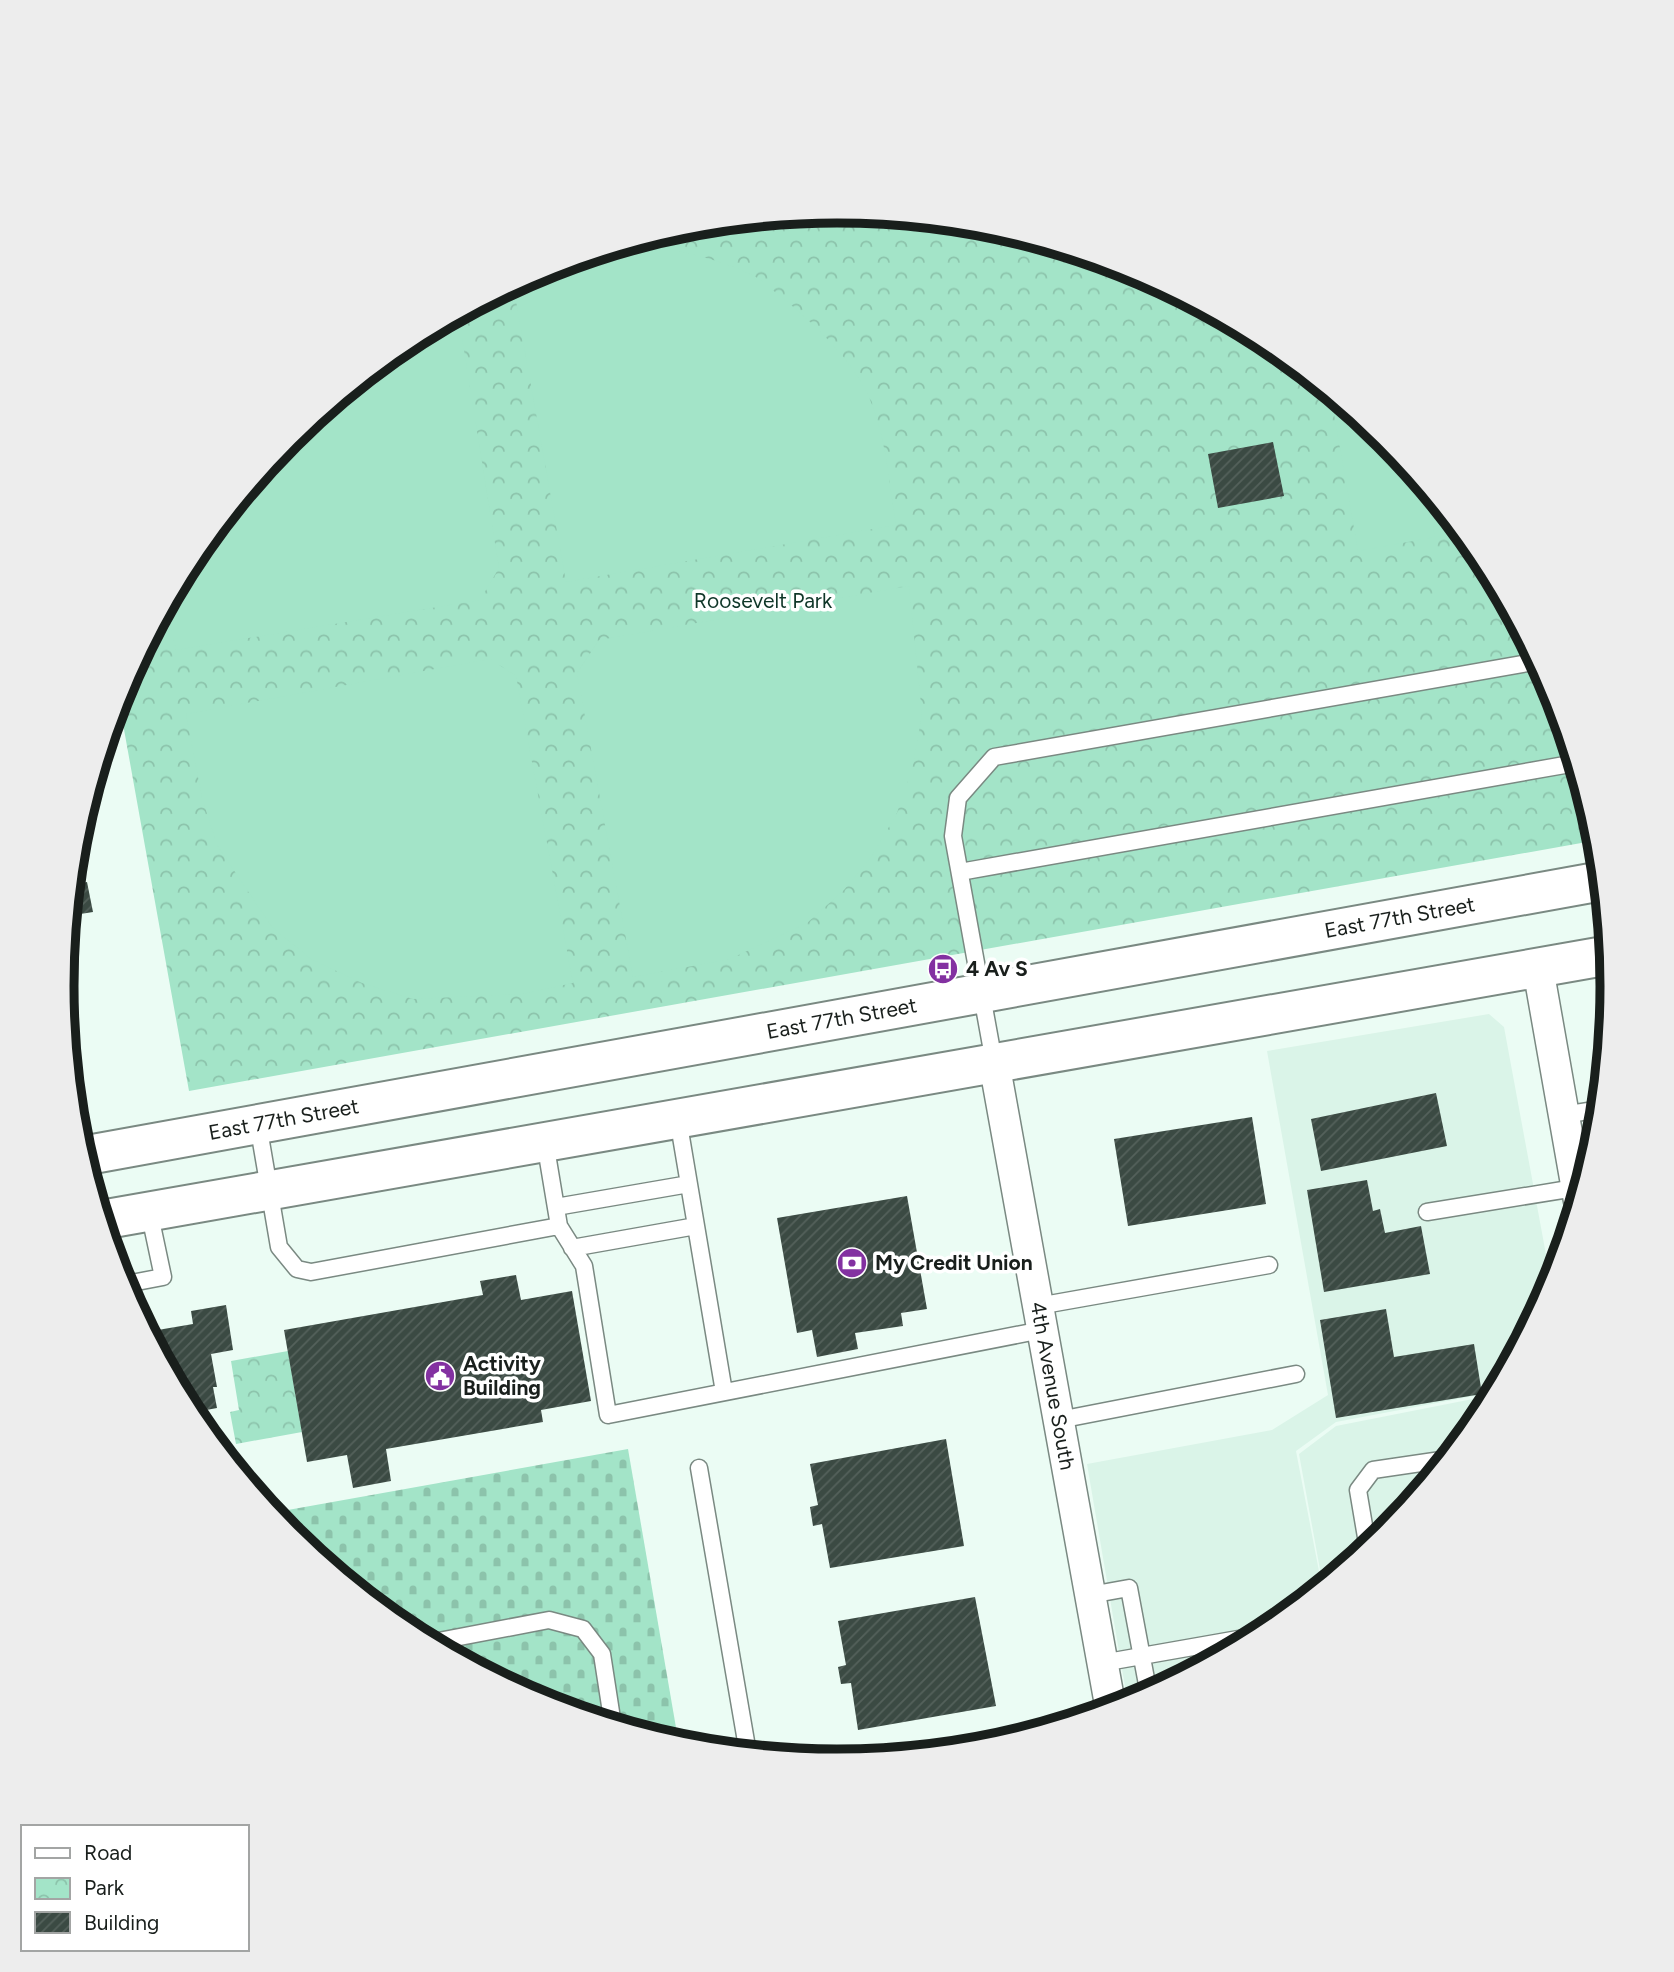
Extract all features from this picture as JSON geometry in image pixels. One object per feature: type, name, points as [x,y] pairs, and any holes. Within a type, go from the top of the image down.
[{"type":"street","name":"East 77th Street","points":[[93,1154],[1593,883]]},
{"type":"street","points":[[110,1218],[1599,957]]},
{"type":"street","points":[[1538,968],[1576,1177]]},
{"type":"street","name":"4th Avenue South","points":[[994,1062],[1109,1699]]},
{"type":"lane","points":[[994,1062],[953,836],[958,798],[994,757],[1528,663]]},
{"type":"lane","points":[[960,872],[1567,765]]},
{"type":"lane","points":[[1563,1115],[1590,1111]]},
{"type":"lane","points":[[678,1119],[724,1392]]},
{"type":"lane","points":[[258,1124],[279,1247],[297,1269],[310,1272],[559,1226]]},
{"type":"lane","points":[[545,1141],[559,1226],[584,1266],[608,1415],[724,1392],[1269,1265]]},
{"type":"lane","points":[[556,1208],[689,1184]]},
{"type":"lane","points":[[1427,1212],[1571,1193]]},
{"type":"lane","points":[[134,1283],[163,1277],[149,1211]]},
{"type":"lane","points":[[572,1248],[696,1226]]},
{"type":"lane","points":[[1059,1420],[1296,1374]]},
{"type":"lane","points":[[1366,1536],[1359,1490],[1373,1470],[1435,1461]]},
{"type":"lane","points":[[699,1468],[746,1744]]},
{"type":"lane","points":[[1090,1595],[1129,1588],[1147,1683]]},
{"type":"lane","points":[[444,1640],[549,1620],[583,1629],[602,1654],[611,1715]]},
{"type":"lane","points":[[1102,1663],[1229,1641]]},
{"type":"shaded area","points":[[1489,1014],[1504,1027],[1548,1263],[1522,1324],[1482,1395],[1336,1422],[1296,1451],[1320,1577],[1261,1621],[1219,1647],[1175,1671],[1126,1692],[1087,1464],[1272,1430],[1328,1395],[1267,1051]]},
{"type":"shaded area","points":[[1480,1398],[1443,1451],[1411,1489],[1377,1526],[1321,1576],[1299,1454],[1336,1426]]},
{"type":"green space","name":"Roosevelt Park","points":[[837,223],[887,224],[986,237],[1082,263],[1129,281],[1175,301],[1261,351],[1302,380],[1377,446],[1443,521],[1472,562],[1522,648],[1542,694],[1560,741],[1586,837],[1587,842],[189,1091],[122,720],[152,648],[176,604],[231,521],[263,483],[297,446],[372,380],[413,351],[499,301],[592,263],[688,237],[787,224]]},
{"type":"green space","points":[[650,246],[691,254],[754,276],[827,339],[860,380],[879,426],[896,525],[566,582],[515,294],[592,263]]},
{"type":"green space","points":[[460,323],[499,568],[480,600],[176,650],[169,617],[202,562],[231,521],[263,483],[297,446],[372,380]]},
{"type":"green space","points":[[1341,413],[1377,446],[1429,505],[1435,537],[1358,551],[1334,414]]},
{"type":"green space","points":[[909,586],[922,714],[913,765],[897,813],[872,856],[844,890],[807,923],[730,959],[633,977],[577,673],[599,640]]},
{"type":"green space","points":[[490,659],[516,676],[573,983],[523,994],[413,999],[362,983],[311,959],[272,927],[217,845],[202,798],[186,714]]},
{"type":"green space","points":[[288,1351],[302,1432],[236,1444],[230,1412],[239,1410],[231,1361]]},
{"type":"green space","points":[[628,1449],[677,1732],[592,1709],[545,1691],[499,1671],[455,1647],[372,1592],[283,1511]]},
{"type":"building","points":[[1273,442],[1284,496],[1218,508],[1208,454]]},
{"type":"building","points":[[87,882],[93,912],[77,915],[80,883]]},
{"type":"building","points":[[1436,1093],[1447,1146],[1321,1171],[1311,1119]]},
{"type":"building","points":[[1252,1117],[1266,1204],[1128,1226],[1114,1139]]},
{"type":"building","points":[[1367,1180],[1373,1211],[1380,1209],[1385,1233],[1421,1226],[1430,1274],[1324,1292],[1307,1190]]},
{"type":"building","name":"My Credit Union","points":[[907,1196],[927,1309],[901,1313],[903,1326],[855,1333],[858,1349],[817,1357],[812,1330],[797,1333],[777,1218]]},
{"type":"building","name":"Activity Building","points":[[516,1275],[521,1300],[572,1291],[591,1401],[541,1410],[543,1422],[386,1449],[391,1481],[353,1488],[347,1455],[307,1462],[284,1330],[483,1295],[480,1281]]},
{"type":"building","points":[[226,1305],[233,1350],[211,1354],[217,1387],[213,1387],[217,1408],[202,1411],[155,1330],[193,1324],[191,1311]]},
{"type":"building","points":[[1386,1309],[1394,1357],[1474,1344],[1482,1394],[1336,1418],[1320,1320]]},
{"type":"building","points":[[946,1439],[964,1546],[830,1568],[822,1524],[813,1526],[810,1507],[818,1505],[810,1464]]},
{"type":"building","points":[[975,1597],[996,1706],[858,1730],[851,1683],[841,1684],[838,1667],[846,1665],[838,1621]]},
{"type":"place","name":"4 Av S","points":[[943,969]]},
{"type":"place","name":"My Credit Union","points":[[852,1263]]},
{"type":"place","name":"Activity Building","points":[[440,1376]]}]
